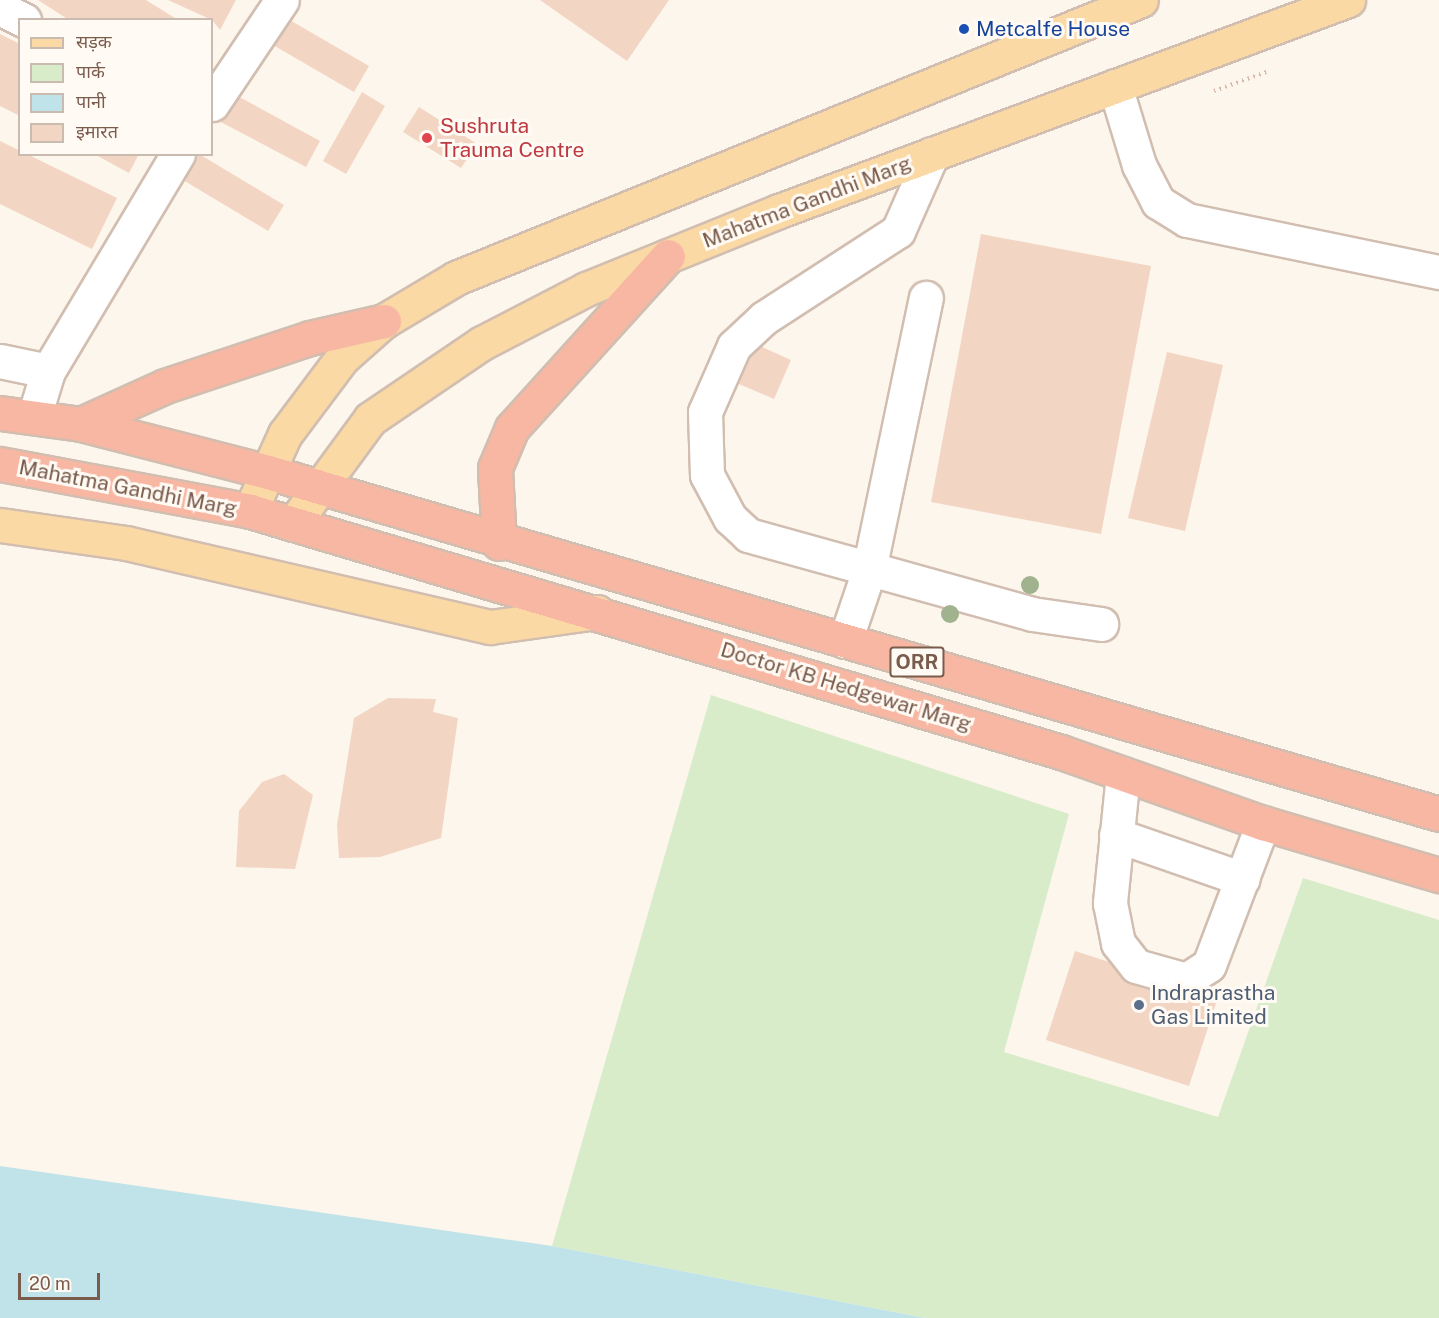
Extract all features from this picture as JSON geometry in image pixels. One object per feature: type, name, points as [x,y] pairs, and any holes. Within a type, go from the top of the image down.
[{"type":"highway","points":[[499,543],[495,468],[512,428],[668,256]]},
{"type":"highway","points":[[81,424],[165,386],[310,338],[384,321]]},
{"type":"highway","name":"Mahatma Gandhi Marg","points":[[0,413],[81,424],[268,472],[317,488]]},
{"type":"highway","name":"Mahatma Gandhi Marg","points":[[0,464],[250,511]]},
{"type":"highway","name":"Doctor KB Hedgewar Marg","points":[[317,488],[499,543],[1439,813]]},
{"type":"highway","name":"Doctor KB Hedgewar Marg","points":[[250,511],[597,612],[1123,774],[1263,823],[1439,875]]},
{"type":"main road","name":"Mahatma Gandhi Marg","points":[[250,511],[268,472],[310,397],[384,321],[456,278],[1141,0]]},
{"type":"main road","name":"Mahatma Gandhi Marg","points":[[293,524],[317,488],[370,419],[473,349],[586,289],[932,154],[1348,0]]},
{"type":"main road","points":[[0,525],[126,543],[490,627],[597,612]]},
{"type":"street","points":[[213,103],[282,0]]},
{"type":"street","points":[[0,8],[20,18]]},
{"type":"street","points":[[1115,86],[1139,165],[1158,202],[1187,220],[1439,272]]},
{"type":"street","points":[[932,154],[898,231],[764,318],[734,346],[705,412],[707,475],[730,518],[748,535],[1032,614],[1101,624]]},
{"type":"street","points":[[34,417],[48,371],[177,156]]},
{"type":"street","points":[[845,641],[869,570],[926,298]]},
{"type":"street","points":[[0,361],[48,371]]},
{"type":"street","points":[[1123,774],[1110,884],[1112,924],[1124,956],[1136,966],[1186,980],[1199,974],[1216,954],[1263,823]]},
{"type":"street","points":[[1116,835],[1243,879]]},
{"type":"path","points":[[1214,91],[1269,71]]},
{"type":"green space","points":[[711,695],[1069,814],[1004,1052],[1218,1117],[1303,878],[1439,920],[1439,1318],[925,1318],[552,1246]]},
{"type":"water","points":[[0,1166],[552,1246],[925,1318],[0,1318]]},
{"type":"building","points":[[38,0],[146,0],[175,18],[66,18]]},
{"type":"building","points":[[168,0],[236,0],[220,30],[213,18],[208,18]]},
{"type":"building","points":[[540,0],[669,0],[627,61]]},
{"type":"building","points":[[288,19],[369,66],[354,92],[273,45]]},
{"type":"building","points":[[0,34],[18,43],[18,115],[0,106]]},
{"type":"building","points":[[362,92],[385,106],[346,174],[323,161]]},
{"type":"building","points":[[232,93],[320,141],[306,167],[217,120]]},
{"type":"building","points":[[419,107],[477,144],[461,168],[403,132]]},
{"type":"building","points":[[0,141],[18,150],[18,156],[31,156],[117,198],[92,249],[0,204]]},
{"type":"building","points":[[98,156],[138,156],[129,173]]},
{"type":"building","points":[[198,156],[202,156],[284,205],[268,231],[183,180]]},
{"type":"building","points":[[981,234],[1151,266],[1101,534],[931,502]]},
{"type":"building","points":[[749,341],[791,360],[774,399],[732,381]]},
{"type":"building","points":[[1167,352],[1223,365],[1185,531],[1128,518]]},
{"type":"building","points":[[388,698],[436,699],[433,712],[458,718],[441,838],[380,857],[339,858],[337,825],[354,718]]},
{"type":"building","points":[[284,774],[313,795],[295,869],[236,867],[239,811],[262,782]]},
{"type":"building","points":[[1075,951],[1218,997],[1189,1086],[1046,1040]]},
{"type":"place","name":"Metcalfe House","points":[[964,29]]},
{"type":"place","name":"Sushruta Trauma Centre","points":[[427,138]]},
{"type":"place","name":"Indraprastha Gas Limited","points":[[1139,1005]]}]
